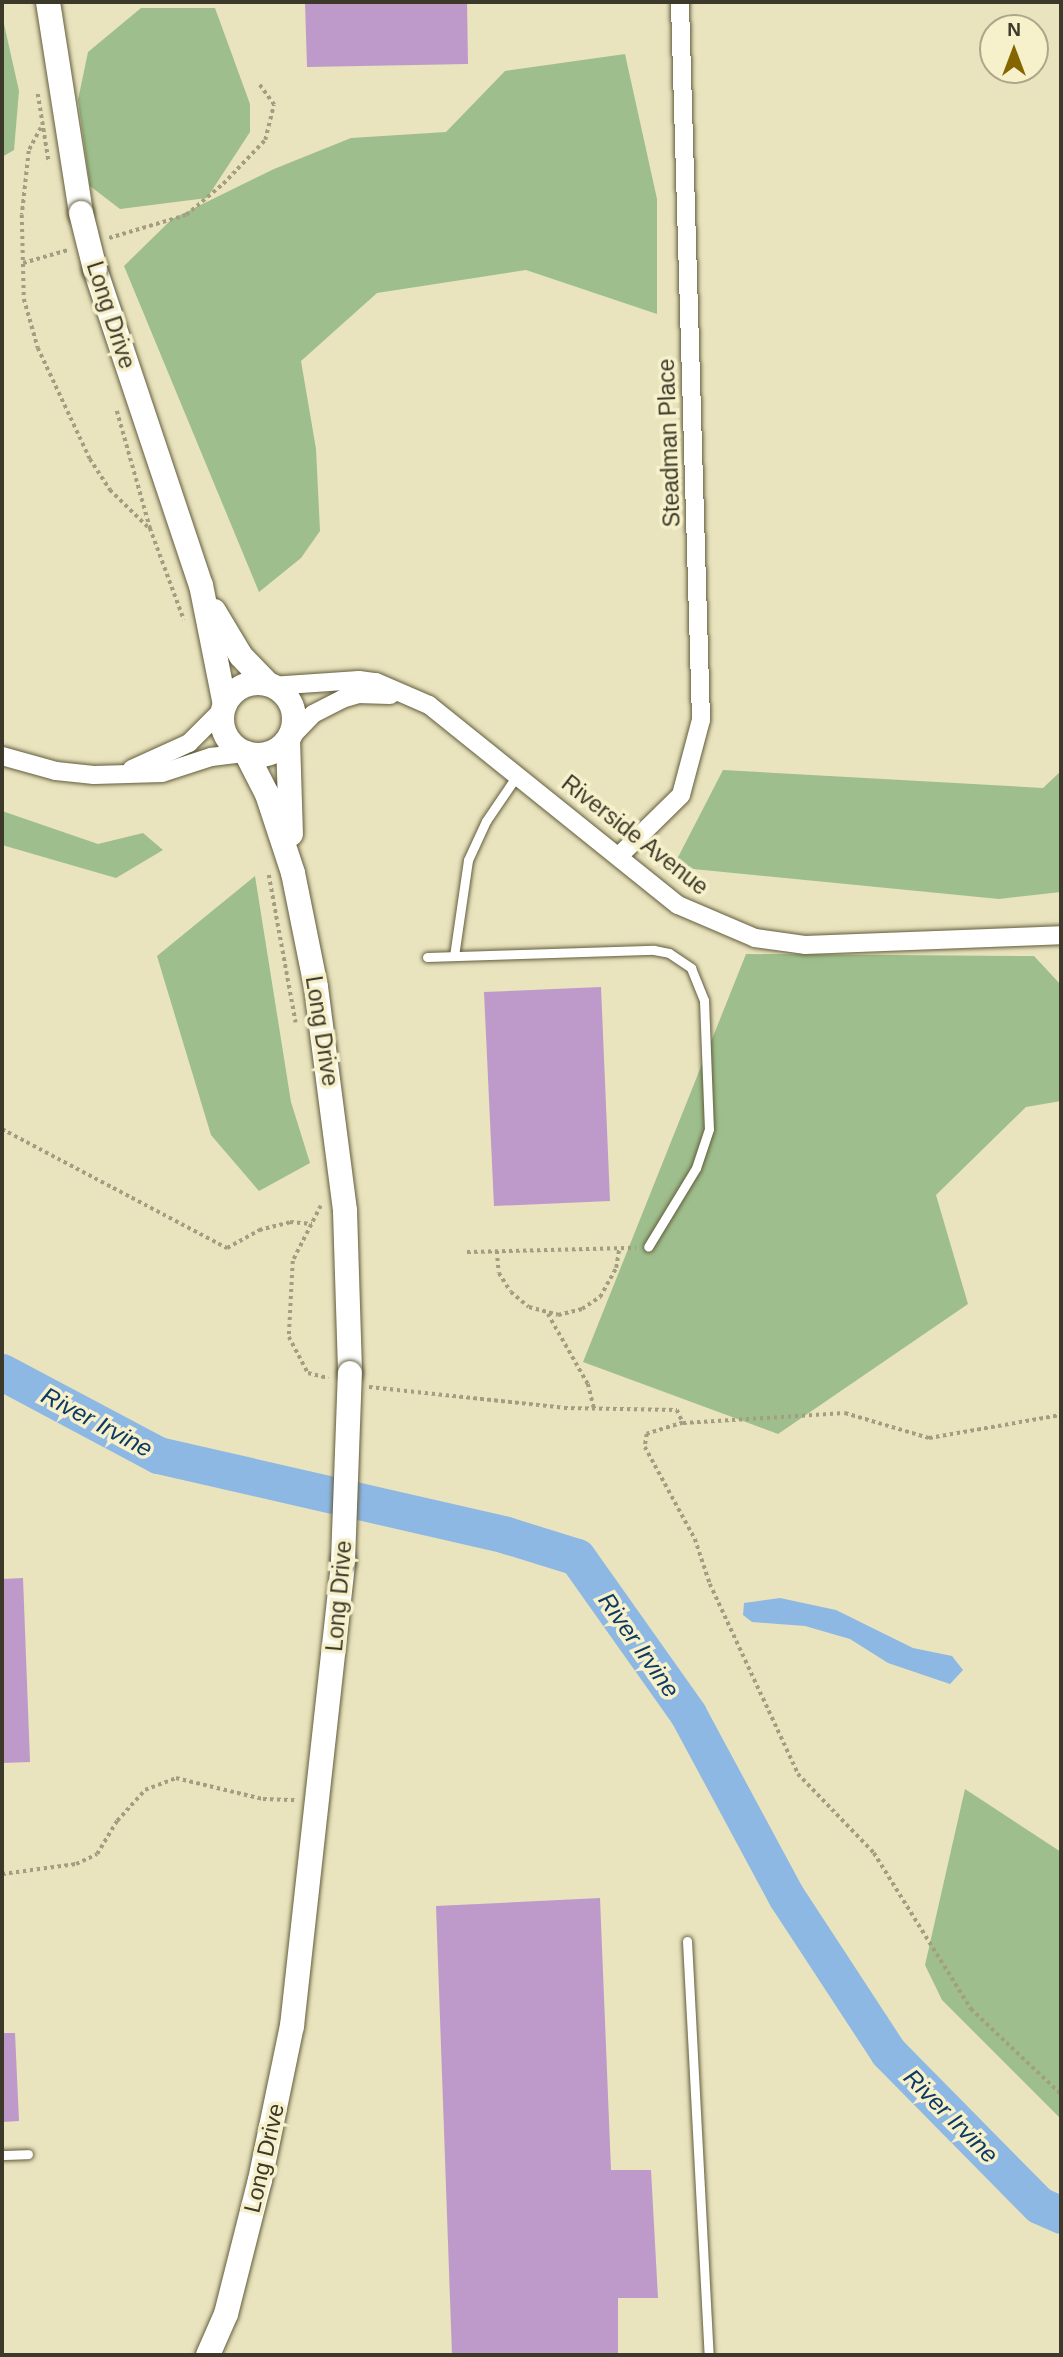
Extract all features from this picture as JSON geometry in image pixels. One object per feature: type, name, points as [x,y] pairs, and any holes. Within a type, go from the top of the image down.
[{"type":"main road","name":"Long Drive","points":[[48,2],[81,213],[95,269],[201,585],[224,707]]},
{"type":"main road","name":"Long Drive","points":[[55,38],[62,2]]},
{"type":"main road","name":"Long Drive","points":[[201,585],[231,642],[270,685]]},
{"type":"main road","points":[[270,685],[290,702],[294,726],[289,739],[269,754],[245,753],[228,739],[224,707],[238,689],[270,685]]},
{"type":"main road","name":"Long Drive","points":[[289,739],[293,873]]},
{"type":"main road","name":"Long Drive","points":[[222,2355],[226,2314],[292,2026],[344,1561],[349,1373],[339,1152],[316,988],[293,873],[267,794],[245,753]]},
{"type":"main road","name":"Long Drive","points":[[208,2355],[226,2314]]},
{"type":"street","name":"Steadman Place","points":[[620,856],[681,795],[701,720],[680,2]]},
{"type":"street","name":"Riverside Avenue","points":[[270,685],[359,680],[415,698],[518,774],[689,911],[734,931],[779,942],[1061,935]]},
{"type":"street","name":"Riverside Avenue","points":[[289,739],[313,714],[342,699],[379,693],[415,698]]},
{"type":"street","points":[[116,774],[189,743],[224,707]]},
{"type":"street","points":[[2,756],[55,771],[116,774],[162,773],[211,757],[245,753]]},
{"type":"lane","points":[[454,956],[468,860],[486,821],[518,774]]},
{"type":"lane","points":[[427,957],[654,950],[681,959],[698,979],[704,1000],[709,1129],[696,1168],[648,1247]]},
{"type":"lane","points":[[687,1941],[709,2355]]},
{"type":"lane","points":[[2,2155],[28,2154]]},
{"type":"path","points":[[98,242],[186,215],[223,184],[265,140],[274,105],[259,84]]},
{"type":"path","points":[[41,128],[29,151],[22,215],[24,299],[38,348],[89,459],[110,490],[150,528],[189,633]]},
{"type":"path","points":[[23,263],[73,249]]},
{"type":"path","points":[[266,864],[298,1030]]},
{"type":"path","points":[[2,1129],[227,1248],[259,1230],[290,1222],[312,1224]]},
{"type":"path","points":[[308,1373],[289,1337],[288,1295],[293,1261],[323,1202],[324,1224]]},
{"type":"path","points":[[467,1252],[648,1247]]},
{"type":"path","points":[[497,1251],[499,1273],[511,1292],[529,1307],[548,1314],[582,1309],[600,1297],[616,1268],[619,1248]]},
{"type":"path","points":[[548,1314],[588,1384],[594,1408]]},
{"type":"path","points":[[392,1392],[594,1408],[677,1410],[682,1423]]},
{"type":"path","points":[[1061,1415],[929,1438],[845,1413],[682,1423],[647,1434],[645,1447],[695,1539],[710,1584],[798,1773],[874,1853],[971,2009],[1061,2094]]},
{"type":"path","points":[[2,1874],[76,1864],[97,1854],[117,1821],[145,1790],[176,1778],[263,1799],[306,1800]]},
{"type":"green space","points":[[141,8],[215,8],[250,104],[250,132],[207,198],[120,209],[90,186],[78,100],[88,52]]},
{"type":"green space","points":[[2,15],[19,91],[14,150],[2,157]]},
{"type":"green space","points":[[625,54],[657,199],[657,314],[526,270],[377,293],[301,361],[316,449],[320,531],[301,558],[259,592],[124,266],[172,219],[274,169],[351,138],[446,132],[505,71]]},
{"type":"green space","points":[[723,770],[1043,788],[1061,771],[1061,892],[999,899],[673,867]]},
{"type":"green space","points":[[2,811],[98,844],[143,833],[163,850],[116,878],[2,845]]},
{"type":"green space","points":[[255,876],[291,1102],[310,1163],[259,1191],[211,1135],[157,956]]},
{"type":"green space","points":[[746,954],[1034,956],[1061,985],[1061,1101],[1026,1107],[936,1195],[968,1304],[778,1434],[583,1362]]},
{"type":"green space","points":[[965,1789],[1061,1852],[1061,2119],[942,2000],[925,1965]]},
{"type":"water","points":[[780,1598],[836,1610],[913,1648],[952,1656],[963,1670],[950,1684],[888,1663],[850,1639],[805,1626],[752,1622],[743,1615],[744,1603]]},
{"type":"building","points":[[305,2],[467,2],[468,64],[307,67]]},
{"type":"building","points":[[601,987],[610,1201],[494,1206],[484,992]]},
{"type":"building","points":[[23,1578],[30,1762],[2,1763],[2,1579]]},
{"type":"building","points":[[600,1898],[611,2170],[651,2170],[658,2298],[618,2298],[618,2355],[452,2355],[436,1906]]},
{"type":"building","points":[[2,2033],[15,2033],[19,2121],[2,2122]]},
{"type":"waterway","name":"River Irvine","points":[[2,1372],[158,1455],[506,1535],[577,1557],[688,1714],[786,1896],[888,2052],[1039,2205],[1061,2215]]}]
